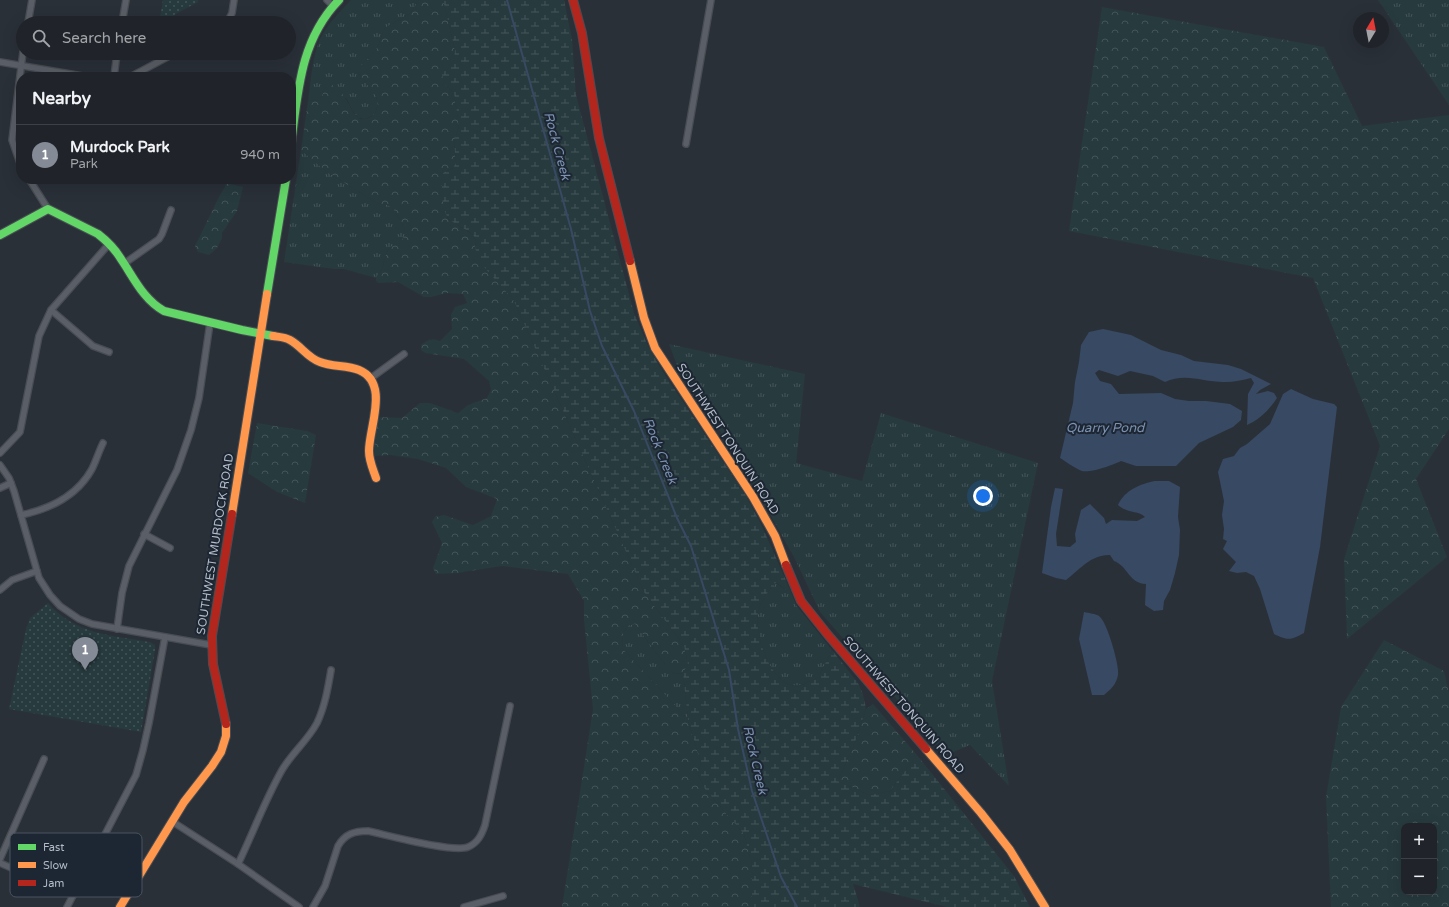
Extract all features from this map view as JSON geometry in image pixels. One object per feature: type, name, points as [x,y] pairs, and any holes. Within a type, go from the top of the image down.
[{"type":"main road","name":"SOUTHWEST TONQUIN ROAD","points":[[573,0],[582,32],[599,138],[644,318],[656,348],[664,363],[763,513],[796,590],[807,610],[981,812],[1010,850],[1045,907]]},
{"type":"main road","points":[[296,113],[305,58],[318,27],[333,2]]},
{"type":"main road","name":"SOUTHWEST MURDOCK ROAD","points":[[142,872],[184,802],[217,759],[225,740],[226,720],[216,681],[211,645],[285,184]]},
{"type":"main road","points":[[0,235],[48,209],[98,234],[109,244],[125,263],[144,294],[153,304],[170,313],[286,339],[299,346],[309,356],[319,362],[353,368],[363,372],[371,378],[376,390],[376,402],[369,452],[376,478]]},
{"type":"main road","name":"SOUTHWEST MURDOCK ROAD","points":[[120,907],[126,897]]},
{"type":"street","points":[[29,16],[32,0]]},
{"type":"street","points":[[123,16],[126,0]]},
{"type":"street","points":[[230,16],[234,0]]},
{"type":"street","points":[[686,144],[711,0]]},
{"type":"street","points":[[20,72],[22,60]]},
{"type":"street","points":[[115,72],[116,60]]},
{"type":"street","points":[[139,72],[162,60]]},
{"type":"street","points":[[0,62],[58,72]]},
{"type":"street","points":[[16,107],[12,140],[16,152]]},
{"type":"street","points":[[32,184],[48,209]]},
{"type":"street","points":[[125,263],[158,239],[162,234],[171,210]]},
{"type":"street","points":[[0,453],[20,432],[39,336],[50,310],[109,244]]},
{"type":"street","points":[[50,310],[93,346],[109,352]]},
{"type":"street","points":[[117,629],[122,593],[129,566],[177,470],[191,430],[199,398],[210,323]]},
{"type":"street","points":[[371,378],[404,354]]},
{"type":"street","points":[[21,515],[56,504],[75,490],[92,469],[103,443]]},
{"type":"street","points":[[0,465],[11,483],[39,578],[50,595],[66,611],[85,622],[211,645]]},
{"type":"street","points":[[0,488],[11,483]]},
{"type":"street","points":[[144,534],[170,548]]},
{"type":"street","points":[[0,590],[12,580],[37,571]]},
{"type":"street","points":[[105,833],[136,775],[148,730],[164,637]]},
{"type":"street","points":[[238,864],[283,768],[316,724],[324,704],[331,670]]},
{"type":"street","points":[[313,907],[325,886],[338,846],[350,833],[368,830],[452,848],[468,847],[479,838],[485,825],[510,706]]},
{"type":"street","points":[[11,833],[44,759]]},
{"type":"street","points":[[173,822],[238,864],[299,907]]},
{"type":"street","points":[[0,859],[10,836]]},
{"type":"street","points":[[0,863],[10,867]]},
{"type":"street","points":[[464,907],[503,896]]},
{"type":"street","points":[[67,907],[71,897]]},
{"type":"green space","points":[[163,0],[198,0],[198,2],[174,16],[160,16]]},
{"type":"green space","points":[[351,0],[419,0],[411,13],[385,28],[376,50],[359,69],[358,73],[376,95],[378,106],[374,115],[365,119],[358,118],[347,99],[326,87],[320,100],[308,101],[313,62],[317,46],[330,23]]},
{"type":"green space","points":[[419,0],[443,0],[455,50],[454,60],[444,84],[454,93],[459,126],[454,142],[456,163],[453,168],[443,173],[444,206],[448,219],[473,235],[476,241],[475,247],[486,268],[514,301],[644,592],[684,646],[688,665],[683,673],[676,674],[669,670],[635,624],[629,625],[623,632],[622,648],[688,720],[701,763],[698,775],[705,789],[744,834],[752,865],[752,907],[562,907],[593,709],[584,620],[584,601],[568,574],[502,566],[457,573],[436,574],[433,568],[442,543],[432,522],[435,517],[444,515],[473,525],[491,516],[497,499],[466,487],[446,468],[418,459],[390,455],[375,456],[374,451],[378,417],[402,418],[420,403],[430,403],[458,413],[468,405],[487,398],[491,390],[489,381],[464,359],[425,353],[421,350],[421,345],[423,343],[432,340],[440,341],[452,329],[451,315],[455,307],[467,303],[463,294],[446,293],[431,297],[424,297],[398,282],[379,283],[376,281],[376,278],[382,269],[387,251],[390,247],[400,243],[405,235],[404,227],[394,210],[388,205],[377,203],[327,172],[301,150],[308,101],[320,100],[326,87],[332,85],[338,89],[358,118],[366,119],[374,115],[378,106],[376,96],[358,73],[359,68],[376,50],[385,28],[411,13]]},
{"type":"green space","points":[[443,0],[564,0],[572,39],[576,95],[634,313],[647,344],[661,369],[746,496],[762,526],[791,592],[775,583],[765,597],[758,612],[759,635],[768,662],[776,674],[784,682],[795,685],[806,683],[816,678],[832,650],[858,683],[863,694],[866,709],[855,742],[838,781],[869,795],[890,791],[917,755],[1014,876],[1030,907],[947,907],[853,884],[860,907],[752,907],[752,865],[744,834],[705,789],[698,775],[701,763],[688,720],[683,673],[688,665],[684,646],[644,592],[514,301],[480,261],[476,253],[473,235],[450,220],[445,211],[442,190],[443,173],[453,168],[456,163],[454,142],[459,126],[454,93],[444,84],[442,74],[454,60],[455,50]]},
{"type":"green space","points":[[1378,0],[1449,0],[1449,105],[1389,16],[1389,12],[1386,12]]},
{"type":"green space","points":[[1102,7],[1324,47],[1362,126],[1449,115],[1449,429],[1416,479],[1447,557],[1347,639],[1344,559],[1380,446],[1313,278],[1069,231]]},
{"type":"green space","points":[[301,150],[327,172],[377,203],[388,205],[394,210],[404,227],[405,235],[400,243],[391,247],[387,251],[382,269],[376,278],[344,269],[284,262]]},
{"type":"green space","points":[[226,184],[230,184],[243,187],[237,211],[222,233],[222,238],[217,248],[209,255],[198,252],[195,246]]},
{"type":"green space","points":[[669,344],[805,374],[796,463],[862,481],[881,413],[1038,463],[992,681],[1009,786],[970,745],[946,755],[820,612],[795,559],[738,457],[680,373]]},
{"type":"green space","points":[[257,423],[307,431],[316,435],[305,503],[277,492],[248,473]]},
{"type":"green space","points":[[775,583],[791,592],[796,605],[832,650],[817,677],[806,683],[795,685],[784,682],[776,674],[768,662],[763,649],[759,635],[758,612],[765,597]]},
{"type":"green space","points":[[48,603],[58,613],[82,627],[95,632],[150,642],[155,645],[141,732],[9,709],[26,629],[30,618]]},
{"type":"green space","points":[[635,624],[669,670],[676,674],[683,673],[688,720],[622,648],[623,632],[629,625]]},
{"type":"green space","points":[[1384,640],[1444,671],[1449,693],[1449,907],[1331,907],[1326,797],[1341,707]]},
{"type":"green space","points":[[873,704],[917,755],[890,791],[869,795],[838,781],[855,742],[866,709]]},
{"type":"water","name":"Quarry Pond","points":[[1103,329],[1131,335],[1161,350],[1181,355],[1194,361],[1228,365],[1241,369],[1271,384],[1256,394],[1268,391],[1274,393],[1277,398],[1264,414],[1247,425],[1248,394],[1254,383],[1251,378],[1218,382],[1180,378],[1165,382],[1153,376],[1130,371],[1118,376],[1099,370],[1095,373],[1100,381],[1111,384],[1119,394],[1161,393],[1175,399],[1230,404],[1242,411],[1241,420],[1233,427],[1199,443],[1176,466],[1136,466],[1121,461],[1096,470],[1082,471],[1060,458],[1073,403],[1081,345],[1089,332]]},
{"type":"water","points":[[1291,389],[1313,399],[1334,404],[1337,407],[1320,547],[1304,633],[1296,637],[1286,639],[1274,634],[1260,589],[1254,576],[1246,572],[1237,573],[1229,571],[1236,562],[1223,549],[1227,541],[1223,539],[1224,529],[1222,515],[1224,501],[1218,472],[1223,459],[1234,456],[1240,448],[1247,444],[1270,424],[1283,394]]},
{"type":"water","points":[[1155,481],[1169,481],[1180,487],[1178,517],[1180,530],[1179,555],[1170,590],[1164,601],[1163,610],[1154,611],[1145,605],[1146,584],[1135,581],[1119,563],[1114,561],[1110,555],[1104,555],[1092,560],[1066,580],[1042,573],[1055,488],[1063,489],[1056,534],[1057,546],[1070,547],[1076,542],[1075,534],[1081,510],[1090,504],[1104,518],[1106,524],[1112,520],[1137,521],[1145,517],[1139,513],[1125,510],[1118,505],[1125,495],[1134,488]]},
{"type":"water","points":[[1084,612],[1098,615],[1102,620],[1106,626],[1115,654],[1118,675],[1116,682],[1104,695],[1092,695],[1079,639]]},
{"type":"waterway","name":"Rock Creek","points":[[507,0],[571,229],[590,311],[602,346],[634,411],[677,518],[691,546],[729,670],[738,729],[752,791],[781,877],[797,907]]},
{"type":"traffic: fast","points":[[296,105],[303,68],[309,49],[316,32],[326,16],[339,0]]},
{"type":"traffic: fast","points":[[267,294],[285,184]]},
{"type":"traffic: fast","points":[[0,235],[48,209],[105,239],[111,245],[145,294],[164,311],[273,336]]},
{"type":"traffic: slow","points":[[630,261],[644,318],[655,348],[753,497],[775,536],[786,565]]},
{"type":"traffic: slow","points":[[232,514],[267,294]]},
{"type":"traffic: slow","points":[[273,336],[290,340],[312,358],[320,362],[329,365],[354,368],[368,376],[374,385],[376,395],[376,406],[369,451],[370,462],[376,478]]},
{"type":"traffic: slow","points":[[142,871],[184,802],[221,752],[226,736],[226,724]]},
{"type":"traffic: slow","points":[[926,749],[981,813],[1010,850],[1045,907]]},
{"type":"traffic: slow","points":[[120,907],[126,897]]},
{"type":"traffic: jam","points":[[573,0],[582,33],[599,138],[630,261]]},
{"type":"traffic: jam","points":[[226,724],[213,664],[212,636],[232,514]]},
{"type":"traffic: jam","points":[[786,565],[801,601],[828,635],[926,749]]},
{"type":"place","name":"Murdock Park","points":[[85,670]]}]
